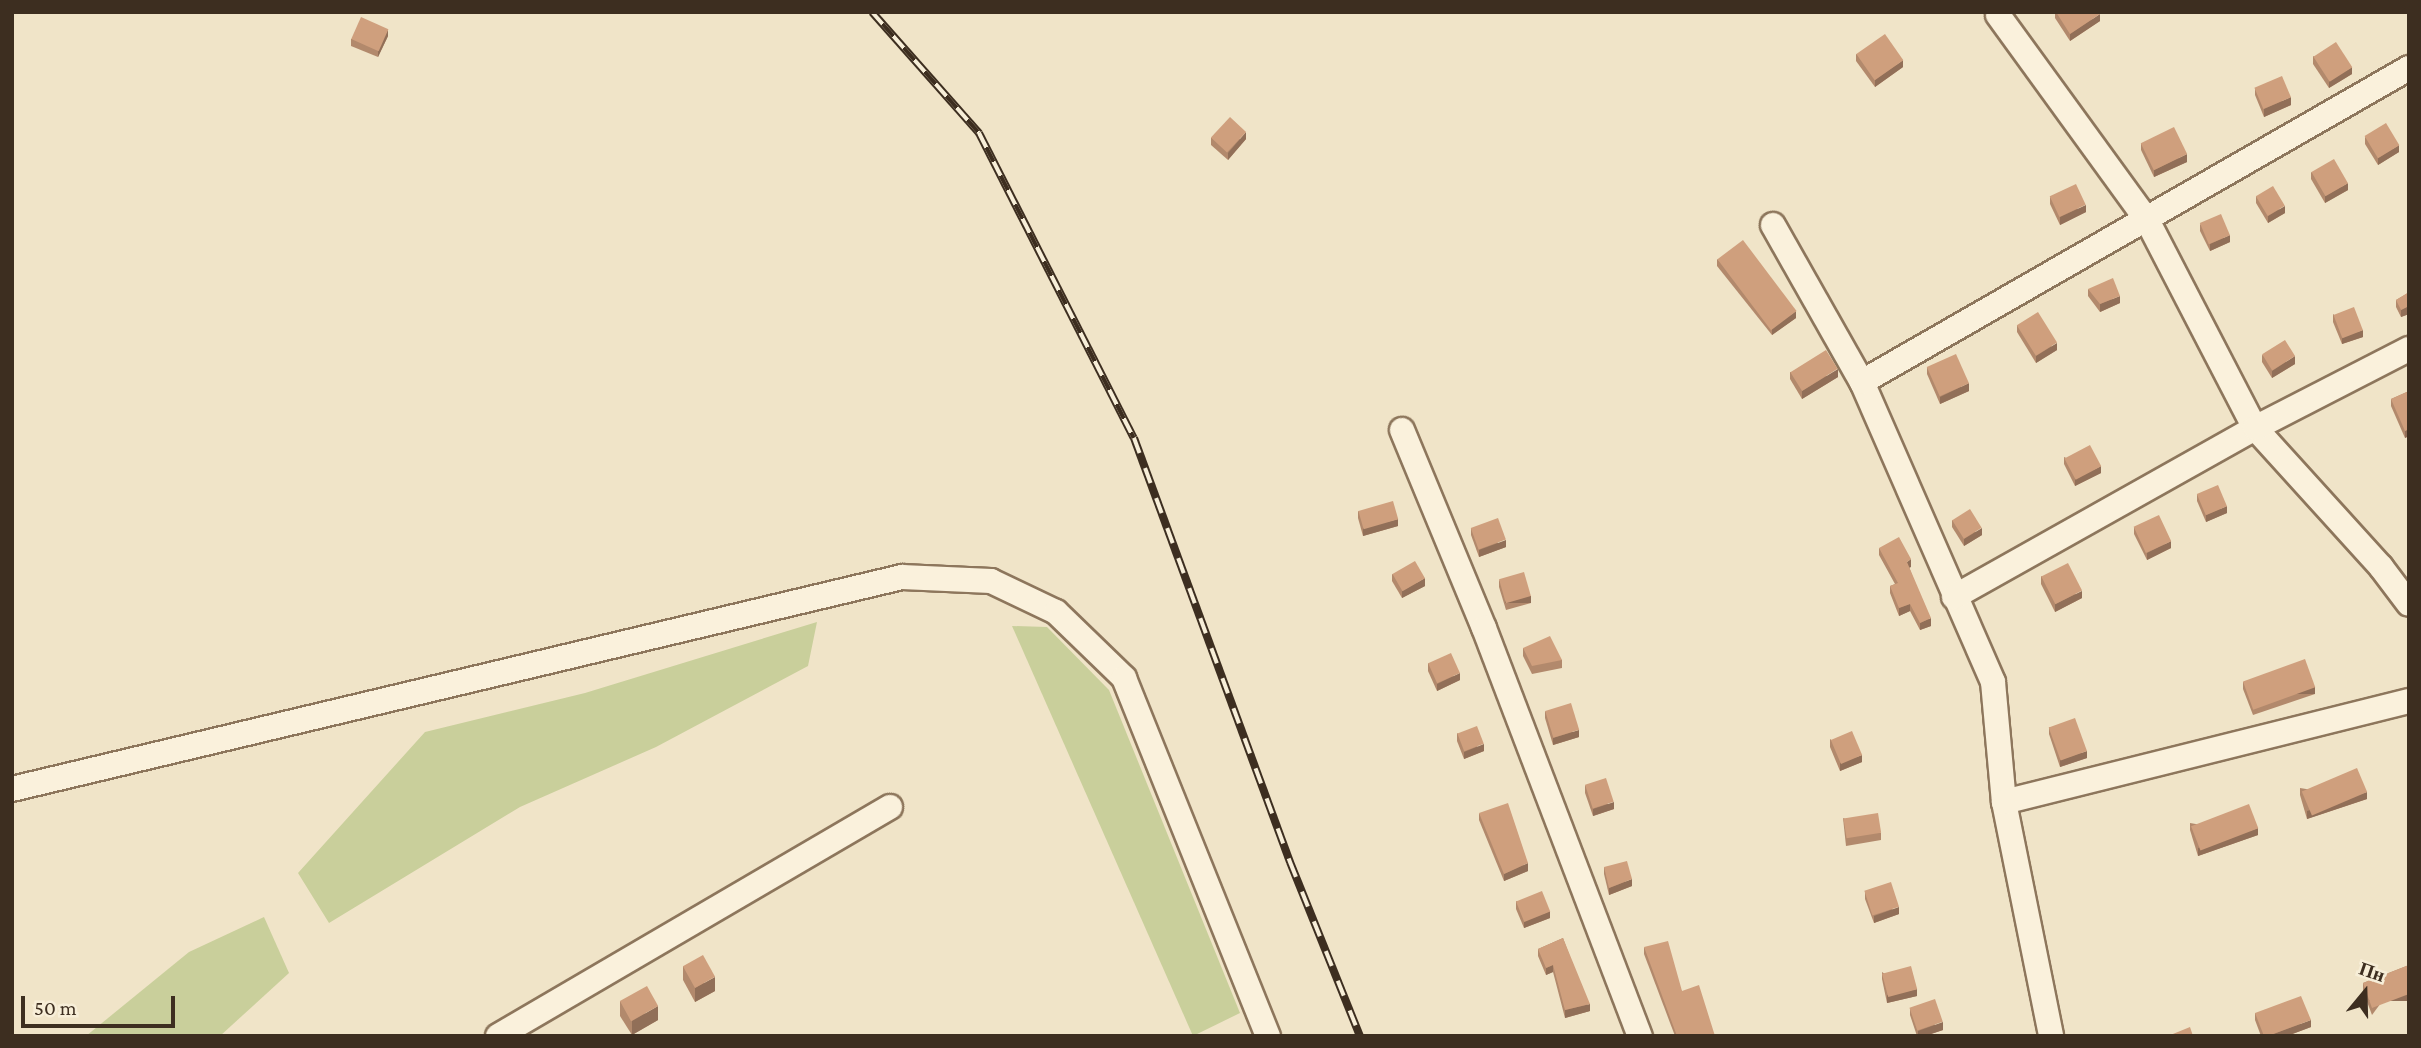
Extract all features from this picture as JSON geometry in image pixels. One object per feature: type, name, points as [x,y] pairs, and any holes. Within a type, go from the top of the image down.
[{"type":"street","points":[[1998,15],[2147,220],[2255,428],[2381,566],[2409,604]]},
{"type":"street","points":[[1862,382],[2409,68]]},
{"type":"street","points":[[1773,225],[1862,382],[1993,682],[2004,802],[2051,1036]]},
{"type":"street","points":[[1954,597],[2255,428],[2409,349]]},
{"type":"street","points":[[1402,430],[1484,628],[1640,1036]]},
{"type":"street","points":[[12,789],[902,577],[991,581],[1056,612],[1124,678],[1258,1032]]},
{"type":"street","points":[[2004,802],[2409,701]]},
{"type":"street","points":[[498,1036],[890,807]]},
{"type":"green space","points":[[817,622],[808,666],[656,747],[520,807],[329,923],[298,873],[425,732],[585,693]]},
{"type":"green space","points":[[1012,626],[1047,627],[1109,690],[1240,1013],[1193,1036]]},
{"type":"green space","points":[[264,917],[289,973],[220,1036],[86,1036],[189,952]]},
{"type":"building","points":[[2056,12],[2099,12],[2100,14],[2070,34]]},
{"type":"building","points":[[361,17],[388,29],[379,51],[351,39]]},
{"type":"building","points":[[1885,34],[1903,60],[1875,80],[1856,54]]},
{"type":"building","points":[[2336,42],[2352,67],[2330,82],[2313,57]]},
{"type":"building","points":[[2282,76],[2291,97],[2263,109],[2254,88]]},
{"type":"building","points":[[1230,117],[1246,132],[1227,152],[1211,137]]},
{"type":"building","points":[[2386,123],[2399,145],[2378,158],[2365,136]]},
{"type":"building","points":[[2174,127],[2187,154],[2154,170],[2141,143]]},
{"type":"building","points":[[2334,159],[2348,183],[2325,196],[2311,172]]},
{"type":"building","points":[[2076,184],[2086,205],[2059,217],[2050,196]]},
{"type":"building","points":[[2273,186],[2285,206],[2268,216],[2256,196]]},
{"type":"building","points":[[2221,214],[2230,235],[2209,244],[2200,223]]},
{"type":"building","points":[[1743,240],[1797,311],[1771,330],[1717,259]]},
{"type":"building","points":[[2113,278],[2120,296],[2100,304],[2088,289]]},
{"type":"building","points":[[2409,292],[2409,306],[2401,310],[2396,300]]},
{"type":"building","points":[[2354,307],[2363,330],[2342,338],[2333,315]]},
{"type":"building","points":[[2038,312],[2057,343],[2036,356],[2017,325]]},
{"type":"building","points":[[2285,340],[2295,356],[2272,370],[2262,354]]},
{"type":"building","points":[[1826,350],[1838,369],[1802,391],[1790,372]]},
{"type":"building","points":[[1956,354],[1969,383],[1940,396],[1927,367]]},
{"type":"building","points":[[2409,391],[2409,429],[2405,431],[2391,399]]},
{"type":"building","points":[[2090,445],[2101,466],[2076,480],[2064,459]]},
{"type":"building","points":[[2218,485],[2227,506],[2206,515],[2197,494]]},
{"type":"building","points":[[1393,501],[1398,519],[1364,529],[1358,511]]},
{"type":"building","points":[[1970,509],[1982,528],[1964,539],[1952,520]]},
{"type":"building","points":[[2159,515],[2171,541],[2146,553],[2134,527]]},
{"type":"building","points":[[1498,518],[1506,540],[1479,550],[1471,528]]},
{"type":"building","points":[[1899,537],[1911,559],[1907,562],[1931,618],[1920,623],[1910,604],[1899,608],[1890,586],[1898,583],[1879,548]]},
{"type":"building","points":[[1415,561],[1425,578],[1402,591],[1392,574]]},
{"type":"building","points":[[2068,563],[2082,591],[2055,604],[2041,577]]},
{"type":"building","points":[[1524,572],[1531,596],[1506,603],[1499,579]]},
{"type":"building","points":[[1550,636],[1562,660],[1532,666],[1523,648]]},
{"type":"building","points":[[1451,653],[1460,673],[1437,683],[1428,663]]},
{"type":"building","points":[[2305,659],[2315,687],[2253,710],[2243,682]]},
{"type":"building","points":[[1571,703],[1579,730],[1553,738],[1545,711]]},
{"type":"building","points":[[2075,718],[2087,751],[2061,760],[2049,728]]},
{"type":"building","points":[[1477,726],[1484,744],[1464,751],[1457,734]]},
{"type":"building","points":[[1852,731],[1862,755],[1841,764],[1831,740]]},
{"type":"building","points":[[2357,768],[2367,792],[2312,815],[2302,791]]},
{"type":"building","points":[[1606,778],[1614,802],[1593,809],[1585,785]]},
{"type":"building","points":[[1508,803],[1528,863],[1504,874],[1479,813]]},
{"type":"building","points":[[2249,804],[2258,828],[2200,850],[2191,826]]},
{"type":"building","points":[[1878,813],[1881,833],[1847,838],[1843,818]]},
{"type":"building","points":[[1627,861],[1632,879],[1609,888],[1604,867]]},
{"type":"building","points":[[1891,882],[1899,907],[1872,915],[1864,891]]},
{"type":"building","points":[[1542,891],[1550,911],[1524,922],[1516,901]]},
{"type":"building","points":[[1563,938],[1590,1004],[1565,1010],[1553,965],[1546,968],[1538,949]]},
{"type":"building","points":[[1668,941],[1682,991],[1699,985],[1715,1036],[1677,1036],[1644,947]]},
{"type":"building","points":[[703,955],[715,977],[695,988],[683,966]]},
{"type":"building","points":[[2409,965],[2409,994],[2372,1008],[2363,983]]},
{"type":"building","points":[[1911,966],[1917,989],[1888,997],[1882,974]]},
{"type":"building","points":[[647,986],[658,1006],[631,1021],[620,1001]]},
{"type":"building","points":[[2301,996],[2311,1020],[2264,1036],[2255,1013]]},
{"type":"building","points":[[1935,999],[1943,1022],[1917,1030],[1909,1008]]},
{"type":"building","points":[[2190,1027],[2193,1036],[2168,1036]]},
{"type":"railway","points":[[872,12],[979,133],[1134,438],[1290,862],[1360,1036]]}]
